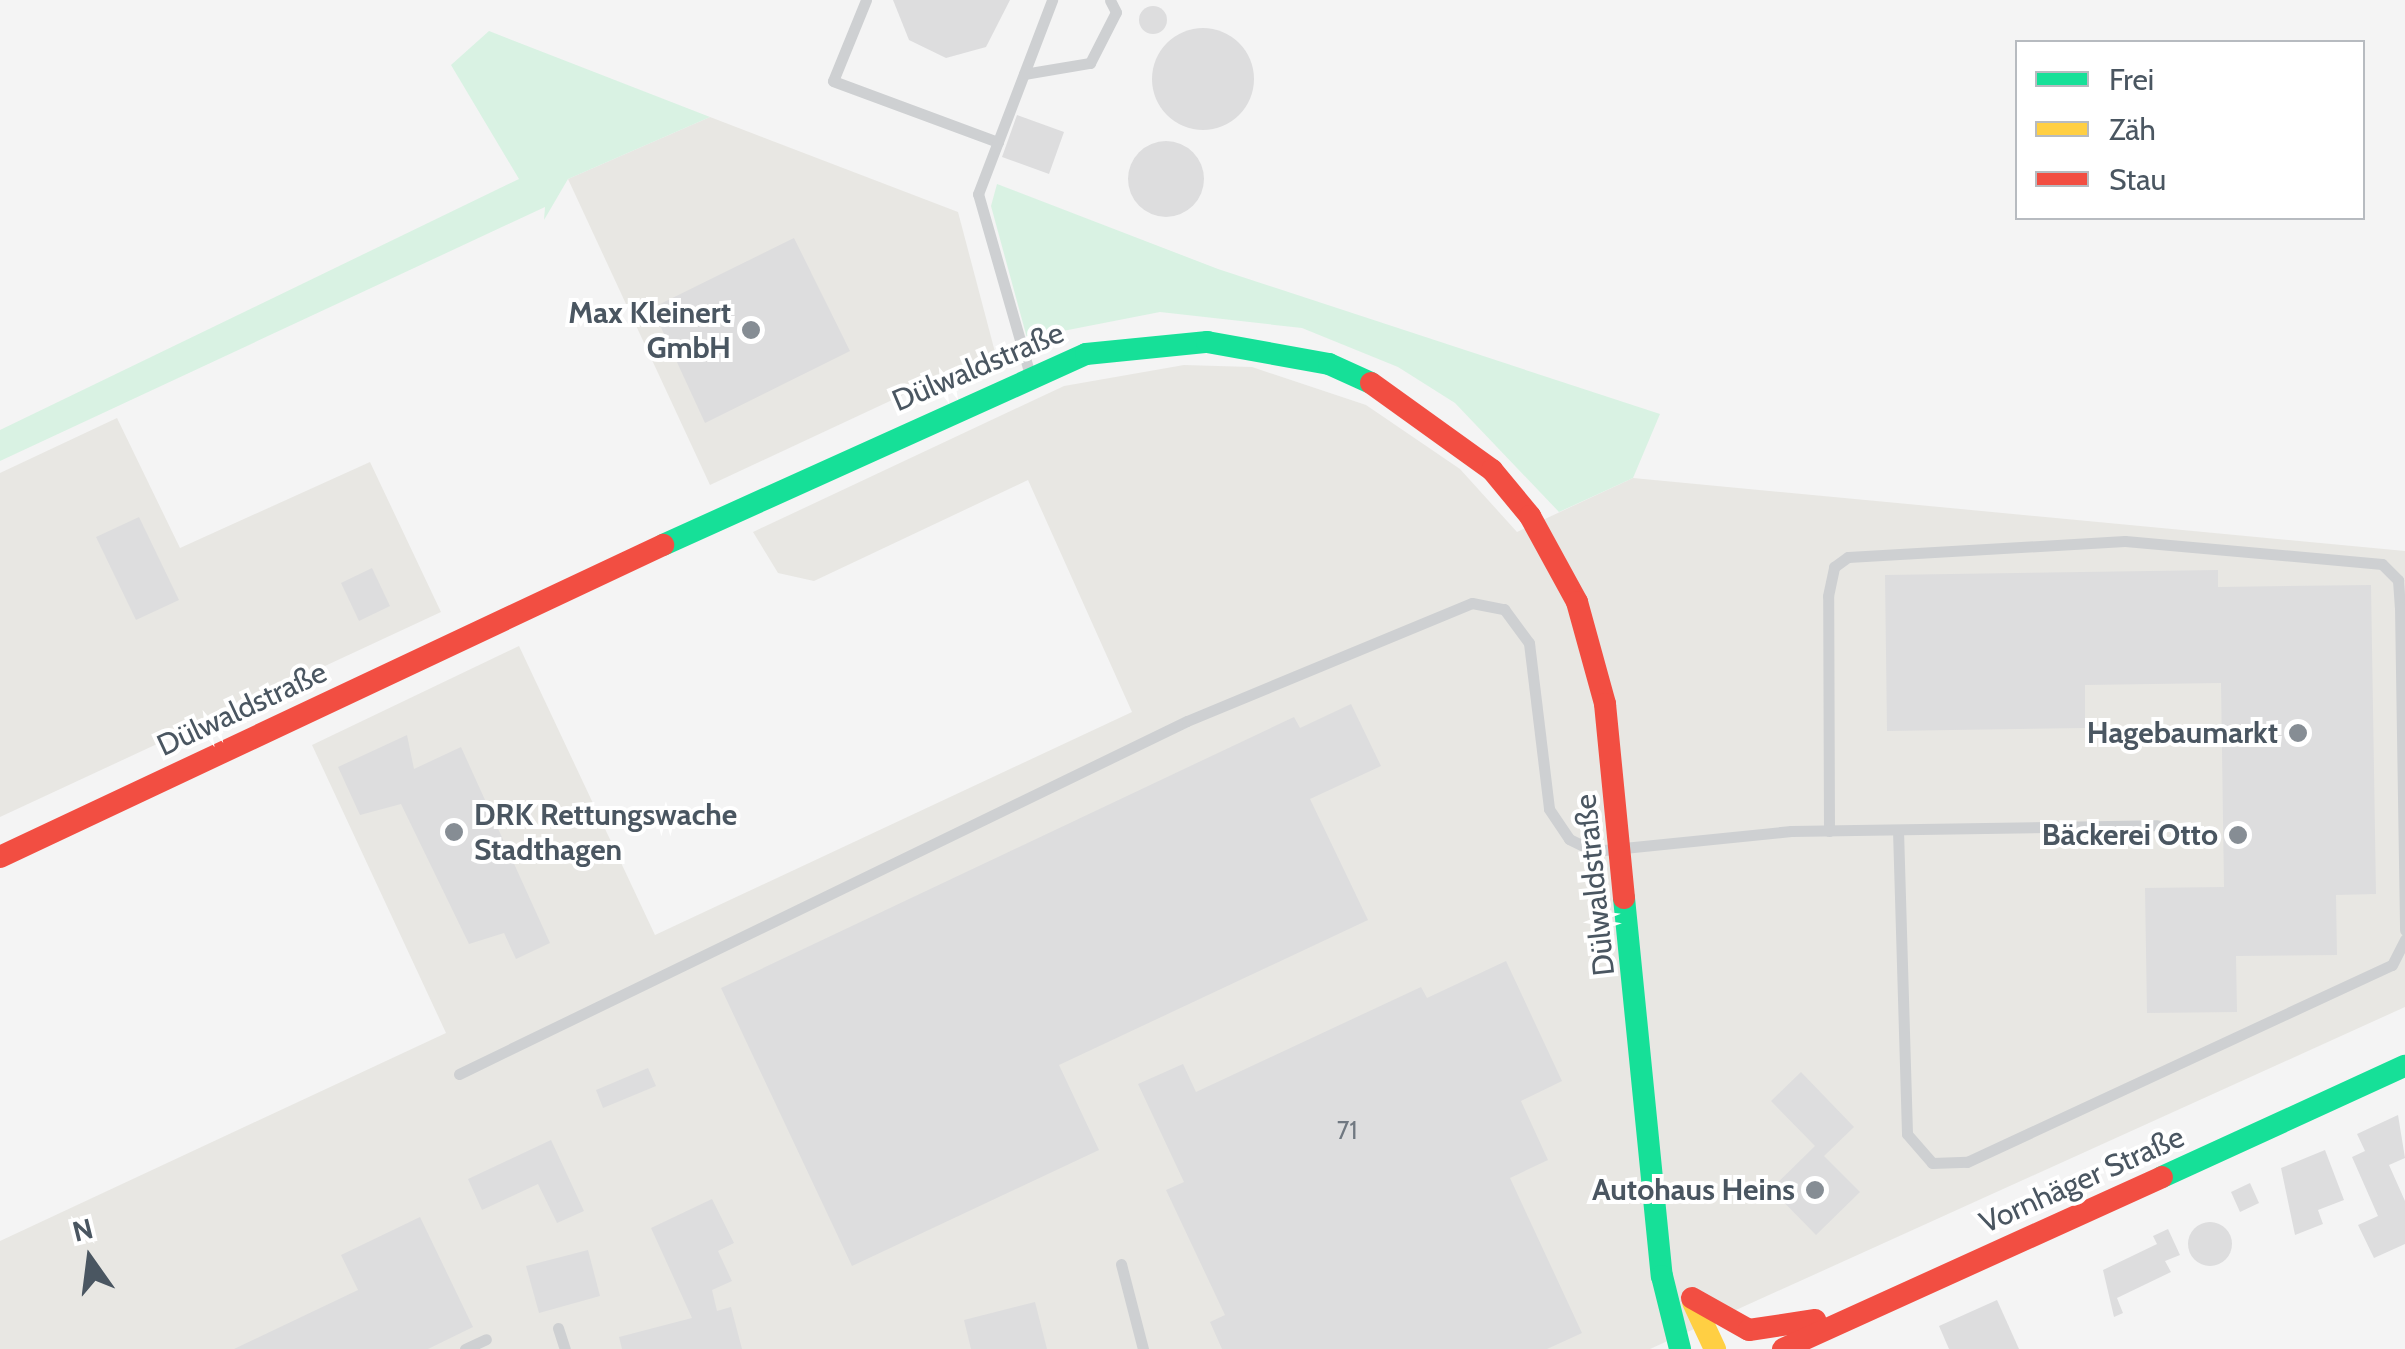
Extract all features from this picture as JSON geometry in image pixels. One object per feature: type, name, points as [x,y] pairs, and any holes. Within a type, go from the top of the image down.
[{"type":"street","name":"Dülwaldstraße","points":[[0,857],[1029,372],[1146,344],[1267,348],[1387,390],[1444,428],[1530,516],[1577,602],[1605,704],[1663,1222],[1662,1276],[1680,1349]]},
{"type":"street","name":"Vornhäger Straße","points":[[1783,1349],[2405,1066]]},
{"type":"street","name":"Dülwaldstraße","points":[[1663,1222],[1715,1349]]},
{"type":"street","points":[[1692,1298],[1749,1330],[1867,1309]]},
{"type":"lane","points":[[866,0],[833,82],[998,142]]},
{"type":"lane","points":[[1029,372],[978,194],[1052,0]]},
{"type":"lane","points":[[1024,74],[1090,63],[1116,12],[1110,0]]},
{"type":"lane","points":[[1829,830],[1828,596],[1834,566],[1848,557],[2125,541],[2382,564],[2398,580],[2400,607],[2405,930]]},
{"type":"lane","points":[[460,1074],[1187,721],[1472,602],[1504,610],[1529,643],[1548,809],[1569,838],[1622,850],[1829,830],[2157,826]]},
{"type":"lane","points":[[1898,830],[1907,1134],[1932,1163],[1967,1162],[2392,965],[2405,939]]},
{"type":"lane","points":[[1121,1264],[1143,1349]]},
{"type":"lane","points":[[558,1328],[565,1349]]},
{"type":"lane","points":[[464,1349],[486,1338]]},
{"type":"shaded area","points":[[710,117],[958,212],[995,352],[710,485],[568,179]]},
{"type":"shaded area","points":[[1184,365],[1252,367],[1366,405],[1460,469],[1517,532],[1633,478],[2405,551],[2405,1007],[1650,1349],[0,1349],[0,1241],[446,1033],[312,745],[519,646],[655,935],[1132,712],[1028,480],[814,581],[778,573],[753,532],[1064,386]]},
{"type":"shaded area","points":[[117,418],[180,548],[370,462],[441,612],[0,817],[0,473]]},
{"type":"green space","points":[[489,31],[710,117],[568,179],[544,220],[545,207],[0,461],[0,430],[519,179],[451,65]]},
{"type":"green space","points":[[997,184],[1218,269],[1660,414],[1633,478],[1559,512],[1455,403],[1398,367],[1302,328],[1160,312],[1027,338],[991,206]]},
{"type":"building","points":[[893,0],[1010,0],[986,47],[946,58],[909,40]]},
{"type":"building","points":[[1153,6],[1163,10],[1167,20],[1163,30],[1153,34],[1143,30],[1139,20],[1143,10]]},
{"type":"building","points":[[1203,28],[1222,32],[1239,43],[1250,60],[1254,79],[1250,98],[1239,115],[1222,126],[1203,130],[1184,126],[1167,115],[1156,98],[1152,79],[1156,60],[1167,43],[1184,32]]},
{"type":"building","points":[[1017,115],[1064,132],[1049,174],[1002,157]]},
{"type":"building","points":[[1166,141],[1193,152],[1204,179],[1193,206],[1166,217],[1139,206],[1128,179],[1139,152]]},
{"type":"building","name":"Max Kleinert GmbH","points":[[794,238],[850,351],[705,423],[652,308]]},
{"type":"building","points":[[139,517],[179,600],[136,620],[96,537]]},
{"type":"building","points":[[372,568],[390,606],[359,621],[341,583]]},
{"type":"building","points":[[2218,570],[2218,587],[2371,585],[2376,894],[2336,895],[2337,955],[2236,956],[2237,1012],[2147,1013],[2145,888],[2224,887],[2221,683],[2085,685],[2085,728],[1887,731],[1885,575]]},
{"type":"building","points":[[1351,704],[1381,766],[1310,799],[1368,920],[1059,1065],[1099,1150],[852,1266],[721,988],[1294,717],[1300,728]]},
{"type":"building","name":"DRK Rettungswache Stadthagen","points":[[407,735],[414,769],[461,747],[550,943],[516,959],[504,933],[469,944],[401,804],[360,815],[338,767]]},
{"type":"building","points":[[1506,961],[1562,1081],[1521,1101],[1548,1160],[1510,1178],[1582,1333],[1547,1349],[1222,1349],[1210,1322],[1225,1315],[1166,1190],[1184,1182],[1138,1084],[1183,1064],[1196,1092],[1421,987],[1427,998]]},
{"type":"building","points":[[648,1068],[656,1086],[603,1108],[596,1090]]},
{"type":"building","points":[[1801,1072],[1854,1127],[1824,1156],[1860,1192],[1816,1235],[1771,1189],[1815,1146],[1771,1101]]},
{"type":"building","points":[[2398,1115],[2405,1158],[2389,1165],[2405,1201],[2405,1244],[2374,1258],[2358,1225],[2378,1216],[2352,1157],[2365,1151],[2357,1134]]},
{"type":"building","points":[[551,1140],[584,1211],[557,1223],[538,1184],[482,1210],[468,1179]]},
{"type":"building","points":[[2325,1150],[2344,1200],[2318,1210],[2323,1224],[2295,1235],[2281,1168]]},
{"type":"building","points":[[2250,1183],[2259,1203],[2240,1212],[2231,1192]]},
{"type":"building","points":[[712,1199],[734,1243],[718,1251],[732,1281],[712,1290],[717,1311],[731,1307],[742,1349],[622,1349],[619,1337],[692,1318],[651,1228]]},
{"type":"building","points":[[420,1217],[473,1327],[428,1349],[234,1349],[358,1290],[341,1255]]},
{"type":"building","points":[[2210,1222],[2226,1228],[2232,1244],[2226,1260],[2210,1266],[2194,1260],[2188,1244],[2194,1228]]},
{"type":"building","points":[[2168,1229],[2180,1255],[2165,1261],[2171,1272],[2117,1298],[2123,1313],[2114,1317],[2103,1270],[2157,1244],[2153,1236]]},
{"type":"building","points":[[588,1250],[600,1296],[539,1313],[526,1266]]},
{"type":"building","points":[[1997,1300],[2019,1349],[1949,1349],[1939,1326]]},
{"type":"building","points":[[1035,1302],[1047,1349],[971,1349],[964,1320]]},
{"type":"traffic: fast","points":[[663,545],[1086,354],[1207,342],[1329,364],[1371,383]]},
{"type":"traffic: fast","points":[[1624,898],[1662,1276],[1680,1349]]},
{"type":"traffic: fast","points":[[2162,1177],[2405,1066]]},
{"type":"traffic: slow","points":[[1693,1302],[1715,1349]]},
{"type":"traffic: jam","points":[[1371,383],[1492,470],[1530,516],[1577,602],[1605,704],[1624,898]]},
{"type":"traffic: jam","points":[[0,857],[663,545]]},
{"type":"traffic: jam","points":[[1783,1349],[2162,1177]]},
{"type":"traffic: jam","points":[[1692,1298],[1749,1330],[1815,1320]]},
{"type":"place","name":"Max Kleinert GmbH","points":[[751,330]]},
{"type":"place","name":"Hagebaumarkt","points":[[2298,733]]},
{"type":"place","name":"DRK Rettungswache Stadthagen","points":[[454,832]]},
{"type":"place","name":"Bäckerei Otto","points":[[2238,835]]},
{"type":"place","name":"Autohaus Heins","points":[[1815,1190]]}]
